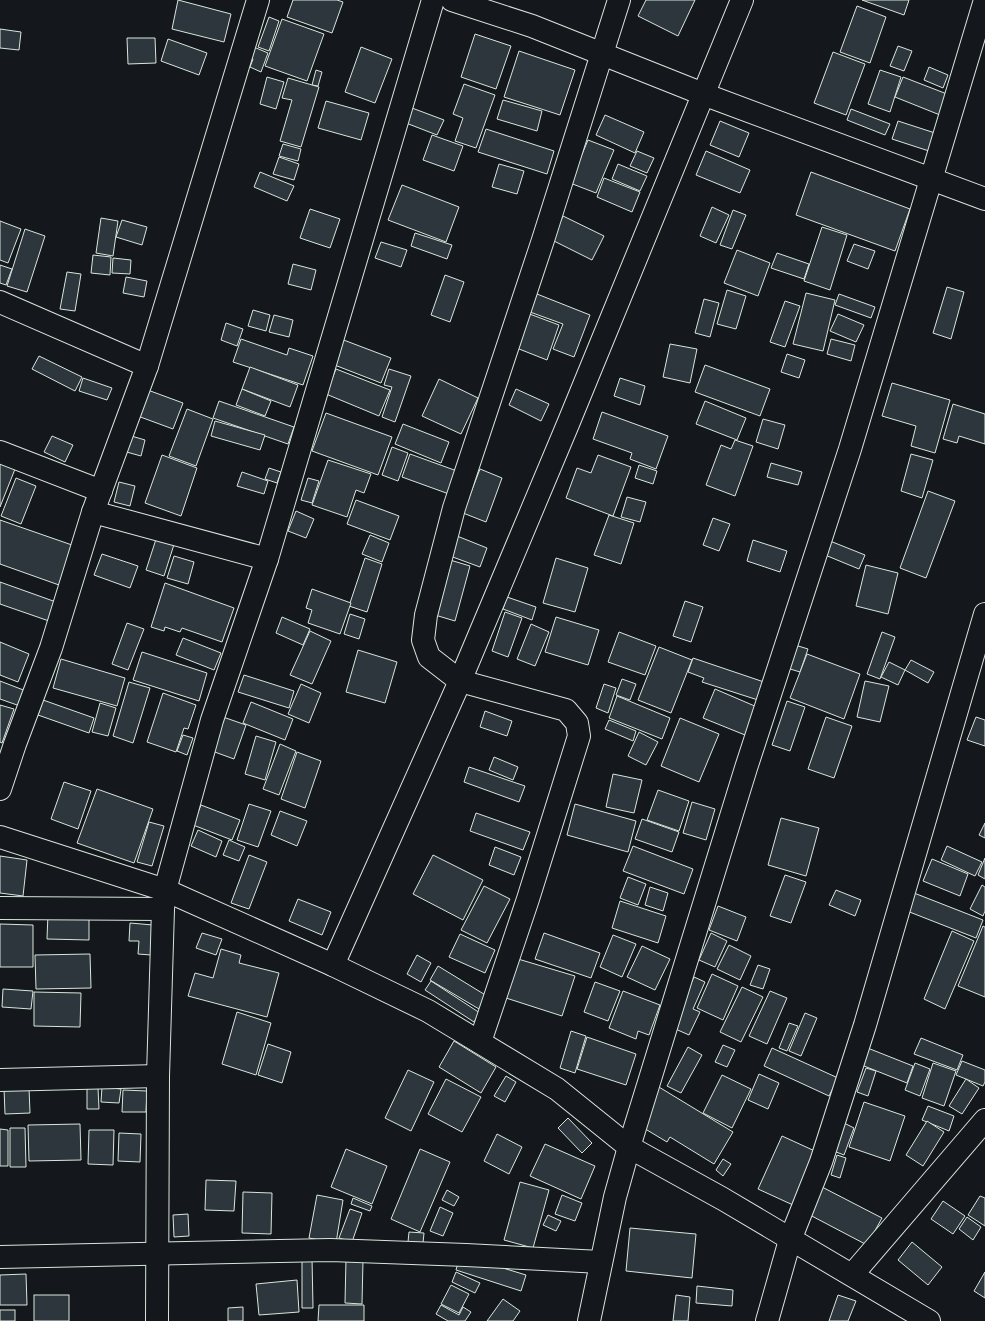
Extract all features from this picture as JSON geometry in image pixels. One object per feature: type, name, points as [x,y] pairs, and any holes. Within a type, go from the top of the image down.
[{"type":"street","points":[[0,789],[15,744],[51,648],[93,512],[146,366],[258,0]]},
{"type":"street","points":[[157,1321],[158,1076],[164,900],[212,720],[267,559],[433,0]]},
{"type":"street","points":[[452,0],[532,26],[704,94],[985,199]]},
{"type":"street","points":[[480,1042],[528,899],[579,736],[577,723],[566,710],[460,681],[429,657],[423,640],[426,615],[454,508],[543,240],[619,0]]},
{"type":"street","points":[[333,965],[460,681],[568,424],[742,0]]},
{"type":"street","points":[[589,1321],[615,1197],[629,1147],[749,760],[850,448],[985,0]]},
{"type":"street","points":[[0,302],[146,366]]},
{"type":"street","points":[[0,452],[101,491]]},
{"type":"street","points":[[93,512],[267,559]]},
{"type":"street","points":[[767,1321],[790,1240],[821,1162],[865,1025],[985,614]]},
{"type":"street","points":[[0,837],[333,965],[428,1011],[557,1089],[629,1147],[723,1199],[929,1321]]},
{"type":"street","points":[[0,908],[164,900]]},
{"type":"street","points":[[0,1080],[158,1076]]},
{"type":"street","points":[[852,1275],[985,1120]]},
{"type":"street","points":[[0,1257],[330,1250],[601,1262]]},
{"type":"building","points":[[178,0],[231,14],[224,42],[172,29]]},
{"type":"building","points":[[293,0],[337,0],[343,2],[332,33],[287,17]]},
{"type":"building","points":[[646,0],[695,0],[678,36],[638,16]]},
{"type":"building","points":[[862,0],[909,0],[904,15]]},
{"type":"building","points":[[857,6],[886,17],[870,63],[840,52]]},
{"type":"building","points":[[269,17],[279,21],[269,51],[258,47]]},
{"type":"building","points":[[282,19],[324,34],[307,81],[265,66]]},
{"type":"building","points":[[0,29],[21,32],[19,50],[0,48]]},
{"type":"building","points":[[475,34],[511,46],[496,89],[461,77]]},
{"type":"building","points":[[127,38],[155,38],[156,63],[128,64]]},
{"type":"building","points":[[168,39],[207,53],[199,75],[161,61]]},
{"type":"building","points":[[249,45],[268,53],[261,72],[250,67],[253,59],[245,56]]},
{"type":"building","points":[[898,46],[912,51],[904,71],[890,66]]},
{"type":"building","points":[[361,47],[392,59],[375,103],[345,92]]},
{"type":"building","points":[[519,51],[575,70],[560,115],[504,97]]},
{"type":"building","points":[[833,52],[865,64],[846,115],[814,103]]},
{"type":"building","points":[[929,67],[948,75],[943,88],[924,80]]},
{"type":"building","points":[[316,70],[322,72],[318,86],[312,85]]},
{"type":"building","points":[[880,70],[901,77],[890,112],[868,104]]},
{"type":"building","points":[[267,77],[284,82],[276,109],[260,104]]},
{"type":"building","points":[[903,77],[947,94],[940,115],[895,97]]},
{"type":"building","points":[[288,78],[319,87],[301,147],[280,141],[292,100],[282,98]]},
{"type":"building","points":[[464,84],[495,95],[476,148],[455,141],[463,118],[453,114]]},
{"type":"building","points":[[503,100],[542,111],[537,131],[497,119]]},
{"type":"building","points":[[326,101],[369,113],[361,140],[318,128]]},
{"type":"building","points":[[412,108],[444,120],[437,135],[406,123]]},
{"type":"building","points":[[851,109],[890,124],[885,135],[847,120]]},
{"type":"building","points":[[605,115],[644,132],[635,153],[596,135]]},
{"type":"building","points":[[720,121],[749,133],[739,157],[710,145]]},
{"type":"building","points":[[898,121],[935,133],[929,151],[892,139]]},
{"type":"building","points":[[486,129],[554,151],[547,174],[478,152]]},
{"type":"building","points":[[432,135],[463,146],[454,171],[423,160]]},
{"type":"building","points":[[588,140],[614,150],[596,193],[570,183]]},
{"type":"building","points":[[283,144],[301,149],[298,161],[279,156]]},
{"type":"building","points":[[637,151],[654,158],[647,173],[630,166]]},
{"type":"building","points":[[706,151],[750,170],[740,193],[696,175]]},
{"type":"building","points":[[279,157],[299,164],[294,180],[273,174]]},
{"type":"building","points":[[499,164],[524,171],[517,194],[492,187]]},
{"type":"building","points":[[618,164],[647,176],[640,191],[612,179]]},
{"type":"building","points":[[260,172],[294,186],[287,201],[254,187]]},
{"type":"building","points":[[811,172],[910,209],[895,251],[796,215]]},
{"type":"building","points":[[604,178],[640,192],[632,212],[597,197]]},
{"type":"building","points":[[402,185],[459,207],[446,242],[388,220]]},
{"type":"building","points":[[712,207],[729,215],[716,243],[700,236]]},
{"type":"building","points":[[310,209],[340,219],[330,248],[300,238]]},
{"type":"building","points":[[733,210],[746,215],[732,249],[720,245]]},
{"type":"building","points":[[563,216],[604,236],[592,260],[552,240]]},
{"type":"building","points":[[101,218],[118,221],[113,256],[96,253]]},
{"type":"building","points":[[122,220],[147,227],[142,245],[116,237]]},
{"type":"building","points":[[0,221],[21,229],[8,263],[0,260]]},
{"type":"building","points":[[822,227],[847,235],[830,290],[804,281]]},
{"type":"building","points":[[25,229],[45,236],[27,292],[7,286]]},
{"type":"building","points":[[415,233],[452,245],[447,259],[411,246]]},
{"type":"building","points":[[381,242],[407,250],[401,267],[375,258]]},
{"type":"building","points":[[854,244],[875,251],[868,269],[847,261]]},
{"type":"building","points":[[737,250],[770,263],[758,296],[724,283]]},
{"type":"building","points":[[777,253],[809,264],[804,279],[771,268]]},
{"type":"building","points":[[93,255],[111,257],[110,275],[91,273]]},
{"type":"building","points":[[113,258],[131,260],[130,274],[112,273]]},
{"type":"building","points":[[293,264],[316,270],[311,290],[288,284]]},
{"type":"building","points":[[0,265],[12,269],[6,285],[0,283]]},
{"type":"building","points":[[67,272],[81,274],[75,311],[60,309]]},
{"type":"building","points":[[445,275],[464,282],[450,322],[431,315]]},
{"type":"building","points":[[126,277],[147,281],[144,297],[123,293]]},
{"type":"building","points":[[947,287],[964,292],[951,339],[933,333]]},
{"type":"building","points":[[727,290],[746,296],[736,329],[717,324]]},
{"type":"building","points":[[806,293],[835,300],[823,351],[793,344]]},
{"type":"building","points":[[537,294],[590,315],[574,357],[553,349],[563,324],[530,312]]},
{"type":"building","points":[[839,294],[875,307],[871,318],[835,305]]},
{"type":"building","points":[[704,299],[719,303],[710,337],[695,333]]},
{"type":"building","points":[[785,301],[800,306],[785,347],[770,342]]},
{"type":"building","points":[[253,310],[270,315],[266,331],[248,326]]},
{"type":"building","points":[[527,313],[559,325],[547,360],[514,347]]},
{"type":"building","points":[[838,314],[864,325],[856,342],[830,331]]},
{"type":"building","points":[[274,315],[293,320],[289,337],[269,332]]},
{"type":"building","points":[[226,323],[243,329],[237,346],[221,340]]},
{"type":"building","points":[[241,339],[287,355],[289,348],[313,356],[303,385],[233,362]]},
{"type":"building","points":[[341,339],[391,358],[381,383],[332,364]]},
{"type":"building","points":[[831,339],[855,345],[851,361],[827,354]]},
{"type":"building","points":[[670,344],[697,349],[690,383],[663,377]]},
{"type":"building","points":[[787,354],[805,360],[799,378],[781,372]]},
{"type":"building","points":[[39,356],[82,377],[75,391],[32,369]]},
{"type":"building","points":[[705,365],[770,389],[760,416],[695,392]]},
{"type":"building","points":[[250,367],[298,385],[290,407],[242,389]]},
{"type":"building","points":[[336,369],[390,390],[379,416],[326,394]]},
{"type":"building","points":[[389,369],[411,376],[395,422],[382,417],[392,387],[384,385]]},
{"type":"building","points":[[83,378],[112,388],[107,400],[79,391]]},
{"type":"building","points":[[620,378],[645,386],[640,405],[614,396]]},
{"type":"building","points":[[439,379],[478,398],[461,434],[422,416]]},
{"type":"building","points":[[892,383],[950,400],[935,453],[911,446],[916,426],[882,416]]},
{"type":"building","points":[[145,389],[183,403],[173,429],[135,415]]},
{"type":"building","points":[[242,389],[271,401],[265,416],[236,405]]},
{"type":"building","points":[[516,389],[549,404],[541,421],[509,405]]},
{"type":"building","points":[[219,401],[294,427],[288,444],[213,418]]},
{"type":"building","points":[[705,401],[746,418],[737,440],[696,424]]},
{"type":"building","points":[[953,404],[985,414],[985,444],[959,436],[957,443],[943,439]]},
{"type":"building","points":[[187,409],[213,419],[196,466],[169,456]]},
{"type":"building","points":[[602,412],[668,436],[656,469],[630,459],[632,453],[593,439]]},
{"type":"building","points":[[326,413],[392,437],[378,475],[312,451]]},
{"type":"building","points":[[763,419],[785,425],[778,449],[756,442]]},
{"type":"building","points":[[215,421],[265,435],[260,450],[211,436]]},
{"type":"building","points":[[403,424],[449,442],[441,463],[395,444]]},
{"type":"building","points":[[128,435],[145,440],[141,456],[123,451]]},
{"type":"building","points":[[52,436],[73,445],[65,462],[44,452]]},
{"type":"building","points":[[735,440],[753,446],[735,496],[706,485],[721,445],[731,449]]},
{"type":"building","points":[[392,447],[408,453],[398,481],[382,475]]},
{"type":"building","points":[[410,454],[457,471],[449,494],[402,477]]},
{"type":"building","points":[[911,454],[933,460],[922,498],[901,491]]},
{"type":"building","points":[[162,455],[197,468],[181,516],[145,503]]},
{"type":"building","points":[[598,455],[631,467],[613,516],[566,498],[577,468],[591,473]]},
{"type":"building","points":[[0,458],[17,464],[0,507]]},
{"type":"building","points":[[328,460],[371,474],[364,493],[356,490],[347,517],[312,505]]},
{"type":"building","points":[[771,463],[802,472],[798,485],[767,477]]},
{"type":"building","points":[[639,465],[657,471],[653,484],[635,478]]},
{"type":"building","points":[[269,468],[281,472],[277,483],[265,479]]},
{"type":"building","points":[[480,469],[502,478],[486,522],[463,513]]},
{"type":"building","points":[[242,472],[268,481],[264,494],[237,486]]},
{"type":"building","points":[[16,478],[36,486],[21,524],[1,516]]},
{"type":"building","points":[[308,478],[319,481],[312,503],[301,500]]},
{"type":"building","points":[[119,482],[135,486],[130,506],[114,502]]},
{"type":"building","points":[[928,491],[955,501],[926,578],[900,568]]},
{"type":"building","points":[[627,497],[646,502],[640,522],[621,517]]},
{"type":"building","points":[[356,500],[399,516],[390,540],[347,524]]},
{"type":"building","points":[[296,511],[314,519],[306,538],[288,531]]},
{"type":"building","points":[[609,515],[634,523],[621,564],[594,555]]},
{"type":"building","points":[[713,518],[730,524],[719,551],[703,545]]},
{"type":"building","points":[[0,520],[72,545],[59,585],[0,564]]},
{"type":"building","points":[[159,530],[177,535],[164,576],[146,570]]},
{"type":"building","points":[[370,535],[389,543],[382,562],[362,554]]},
{"type":"building","points":[[457,536],[487,548],[480,567],[450,556]]},
{"type":"building","points":[[753,540],[787,551],[780,572],[747,561]]},
{"type":"building","points":[[830,541],[865,555],[859,569],[825,555]]},
{"type":"building","points":[[102,554],[138,566],[130,588],[94,575]]},
{"type":"building","points":[[174,556],[194,562],[188,584],[167,578]]},
{"type":"building","points":[[365,558],[382,564],[367,612],[349,606]]},
{"type":"building","points":[[556,558],[588,568],[575,612],[543,603]]},
{"type":"building","points":[[450,560],[470,566],[455,621],[435,615]]},
{"type":"building","points":[[866,565],[898,573],[888,614],[856,606]]},
{"type":"building","points":[[0,582],[56,602],[49,621],[0,604]]},
{"type":"building","points":[[165,583],[234,608],[222,642],[182,628],[180,632],[165,627],[164,631],[151,627]]},
{"type":"building","points":[[312,589],[351,603],[340,634],[308,623],[312,610],[306,608]]},
{"type":"building","points":[[507,597],[536,607],[532,620],[503,609]]},
{"type":"building","points":[[685,601],[703,607],[691,642],[673,636]]},
{"type":"building","points":[[505,612],[522,618],[508,657],[492,651]]},
{"type":"building","points":[[350,614],[365,619],[359,639],[344,634]]},
{"type":"building","points":[[282,617],[310,629],[303,645],[276,633]]},
{"type":"building","points":[[556,617],[599,630],[588,665],[545,652]]},
{"type":"building","points":[[127,623],[144,629],[128,670],[112,664]]},
{"type":"building","points":[[531,624],[549,632],[535,666],[517,659]]},
{"type":"building","points":[[310,631],[331,641],[312,684],[290,675]]},
{"type":"building","points":[[619,632],[656,646],[645,675],[608,662]]},
{"type":"building","points":[[882,632],[895,637],[880,679],[867,674]]},
{"type":"building","points":[[183,638],[221,653],[214,670],[176,655]]},
{"type":"building","points":[[0,642],[29,654],[18,682],[0,675]]},
{"type":"building","points":[[795,645],[808,649],[800,672],[787,668]]},
{"type":"building","points":[[659,647],[692,660],[671,713],[638,700]]},
{"type":"building","points":[[358,650],[397,662],[385,703],[346,692]]},
{"type":"building","points":[[142,652],[207,673],[199,701],[133,680]]},
{"type":"building","points":[[807,654],[860,674],[844,719],[790,698]]},
{"type":"building","points":[[693,658],[764,682],[758,700],[702,682],[704,678],[688,672]]},
{"type":"building","points":[[61,659],[125,678],[117,706],[53,688]]},
{"type":"building","points":[[911,660],[934,672],[928,683],[905,670]]},
{"type":"building","points":[[889,662],[905,670],[898,685],[881,677]]},
{"type":"building","points":[[244,675],[294,691],[289,708],[238,692]]},
{"type":"building","points":[[622,679],[636,684],[630,700],[616,695]]},
{"type":"building","points":[[0,681],[26,691],[20,706],[0,699]]},
{"type":"building","points":[[865,681],[889,686],[880,722],[857,717]]},
{"type":"building","points":[[129,682],[150,688],[133,743],[113,736]]},
{"type":"building","points":[[301,684],[321,693],[309,723],[288,714]]},
{"type":"building","points":[[604,684],[616,688],[608,713],[596,708]]},
{"type":"building","points":[[715,689],[757,707],[745,735],[703,718]]},
{"type":"building","points":[[163,693],[196,705],[188,729],[184,728],[176,752],[147,742]]},
{"type":"building","points":[[617,696],[670,718],[662,739],[609,718]]},
{"type":"building","points":[[43,700],[94,718],[89,733],[38,715]]},
{"type":"building","points":[[787,701],[805,707],[790,751],[772,745]]},
{"type":"building","points":[[251,702],[293,719],[285,740],[243,723]]},
{"type":"building","points":[[100,703],[116,708],[108,736],[92,732]]},
{"type":"building","points":[[0,705],[14,709],[2,743],[0,742]]},
{"type":"building","points":[[485,711],[512,721],[507,736],[480,727]]},
{"type":"building","points":[[223,717],[246,725],[234,759],[212,751]]},
{"type":"building","points":[[826,717],[852,726],[834,778],[808,769]]},
{"type":"building","points":[[976,717],[985,720],[985,746],[967,740]]},
{"type":"building","points":[[680,718],[719,734],[699,782],[661,766]]},
{"type":"building","points":[[609,720],[636,731],[633,741],[605,729]]},
{"type":"building","points":[[639,732],[658,742],[646,765],[628,756]]},
{"type":"building","points":[[183,735],[193,738],[187,755],[177,751]]},
{"type":"building","points":[[256,736],[276,742],[265,780],[245,774]]},
{"type":"building","points":[[280,744],[296,751],[279,795],[263,789]]},
{"type":"building","points":[[297,752],[321,761],[305,808],[281,799]]},
{"type":"building","points":[[494,757],[518,767],[513,780],[489,770]]},
{"type":"building","points":[[469,767],[525,786],[519,802],[464,782]]},
{"type":"building","points":[[613,774],[642,780],[634,813],[606,807]]},
{"type":"building","points":[[64,782],[91,791],[78,829],[51,819]]},
{"type":"building","points":[[97,789],[153,809],[134,863],[77,843]]},
{"type":"building","points":[[658,790],[689,801],[679,831],[647,820]]},
{"type":"building","points":[[692,802],[715,809],[706,840],[683,833]]},
{"type":"building","points":[[249,804],[271,811],[258,847],[237,840]]},
{"type":"building","points":[[575,804],[636,821],[628,852],[567,835]]},
{"type":"building","points":[[201,805],[240,820],[232,840],[193,825]]},
{"type":"building","points":[[280,811],[307,821],[297,846],[271,835]]},
{"type":"building","points":[[476,813],[530,832],[523,850],[470,831]]},
{"type":"building","points":[[781,818],[819,828],[806,876],[768,865]]},
{"type":"building","points":[[642,819],[679,832],[672,852],[635,839]]},
{"type":"building","points":[[149,822],[164,826],[152,866],[137,862]]},
{"type":"building","points":[[985,823],[985,838],[979,835]]},
{"type":"building","points":[[198,830],[222,841],[216,857],[191,846]]},
{"type":"building","points":[[229,840],[245,847],[239,861],[223,855]]},
{"type":"building","points":[[633,846],[693,869],[684,894],[623,871]]},
{"type":"building","points":[[947,846],[982,862],[975,876],[941,860]]},
{"type":"building","points":[[495,847],[521,857],[514,875],[489,865]]},
{"type":"building","points":[[249,855],[267,862],[249,909],[231,903]]},
{"type":"building","points":[[433,855],[483,880],[463,920],[413,894]]},
{"type":"building","points":[[0,856],[27,860],[23,896],[0,893]]},
{"type":"building","points":[[985,858],[985,879],[978,875]]},
{"type":"building","points":[[932,859],[968,874],[960,896],[923,881]]},
{"type":"building","points":[[785,875],[806,882],[791,923],[770,916]]},
{"type":"building","points":[[628,877],[646,884],[638,905],[620,898]]},
{"type":"building","points":[[982,885],[985,887],[985,911],[983,916],[970,909]]},
{"type":"building","points":[[484,886],[510,899],[487,943],[461,930]]},
{"type":"building","points":[[650,887],[668,893],[663,911],[645,905]]},
{"type":"building","points":[[836,890],[861,900],[855,916],[829,905]]},
{"type":"building","points":[[914,893],[983,920],[976,938],[907,911]]},
{"type":"building","points":[[298,899],[331,912],[322,935],[289,921]]},
{"type":"building","points":[[620,901],[666,916],[658,943],[612,928]]},
{"type":"building","points":[[718,906],[746,917],[737,941],[709,930]]},
{"type":"building","points":[[48,913],[89,914],[89,940],[47,939]]},
{"type":"building","points":[[130,923],[153,925],[151,955],[138,954],[139,941],[129,941]]},
{"type":"building","points":[[0,924],[33,925],[33,967],[0,967]]},
{"type":"building","points":[[983,926],[985,927],[985,997],[958,986]]},
{"type":"building","points":[[952,931],[974,941],[945,1009],[924,999]]},
{"type":"building","points":[[202,933],[222,939],[216,955],[196,948]]},
{"type":"building","points":[[544,933],[600,953],[591,978],[535,959]]},
{"type":"building","points":[[711,933],[727,941],[715,967],[699,960]]},
{"type":"building","points":[[460,934],[495,950],[485,973],[449,957]]},
{"type":"building","points":[[613,935],[636,944],[622,977],[600,967]]},
{"type":"building","points":[[729,945],[751,956],[740,980],[717,969]]},
{"type":"building","points":[[642,946],[670,959],[655,990],[627,977]]},
{"type":"building","points":[[221,949],[241,955],[239,963],[279,973],[267,1017],[188,996],[195,973],[213,978]]},
{"type":"building","points":[[90,954],[91,988],[36,989],[35,955]]},
{"type":"building","points":[[417,955],[431,963],[421,982],[407,974]]},
{"type":"building","points":[[518,959],[575,976],[562,1016],[506,998]]},
{"type":"building","points":[[758,965],[770,969],[763,989],[750,985]]},
{"type":"building","points":[[438,966],[487,996],[479,1009],[430,980]]},
{"type":"building","points":[[712,974],[738,986],[723,1020],[697,1008]]},
{"type":"building","points":[[694,977],[705,982],[693,1009],[700,1012],[689,1035],[671,1027]]},
{"type":"building","points":[[431,981],[480,1013],[474,1022],[425,990]]},
{"type":"building","points":[[595,982],[620,991],[608,1021],[584,1012]]},
{"type":"building","points":[[742,987],[763,997],[741,1042],[720,1032]]},
{"type":"building","points":[[3,989],[33,991],[31,1009],[2,1007]]},
{"type":"building","points":[[623,991],[660,1005],[649,1035],[638,1031],[636,1039],[609,1028]]},
{"type":"building","points":[[770,991],[787,998],[767,1044],[749,1036]]},
{"type":"building","points":[[34,992],[81,993],[80,1027],[34,1026]]},
{"type":"building","points":[[237,1012],[271,1023],[256,1075],[222,1064]]},
{"type":"building","points":[[805,1013],[817,1018],[801,1056],[789,1051]]},
{"type":"building","points":[[789,1023],[798,1026],[787,1051],[779,1048]]},
{"type":"building","points":[[571,1031],[586,1036],[575,1073],[560,1068]]},
{"type":"building","points":[[587,1037],[636,1054],[626,1085],[577,1069]]},
{"type":"building","points":[[921,1038],[963,1055],[957,1070],[914,1054]]},
{"type":"building","points":[[454,1041],[496,1067],[481,1093],[439,1067]]},
{"type":"building","points":[[268,1044],[291,1052],[282,1083],[258,1075]]},
{"type":"building","points":[[723,1045],[735,1050],[727,1067],[715,1062]]},
{"type":"building","points":[[688,1047],[702,1055],[681,1093],[667,1086]]},
{"type":"building","points":[[865,1047],[913,1066],[907,1083],[859,1064]]},
{"type":"building","points":[[772,1048],[838,1078],[829,1096],[764,1066]]},
{"type":"building","points":[[962,1061],[985,1070],[985,1082],[983,1086],[956,1075]]},
{"type":"building","points":[[915,1063],[930,1069],[920,1096],[905,1090]]},
{"type":"building","points":[[933,1063],[956,1071],[944,1106],[922,1098]]},
{"type":"building","points":[[866,1068],[876,1071],[868,1096],[857,1092]]},
{"type":"building","points":[[408,1070],[434,1082],[411,1131],[385,1118]]},
{"type":"building","points":[[759,1074],[779,1083],[768,1109],[748,1100]]},
{"type":"building","points":[[722,1075],[751,1089],[732,1128],[703,1113]]},
{"type":"building","points":[[506,1076],[516,1082],[505,1102],[494,1096]]},
{"type":"building","points":[[446,1079],[481,1097],[462,1132],[428,1114]]},
{"type":"building","points":[[966,1079],[979,1088],[962,1114],[949,1106]]},
{"type":"building","points":[[654,1084],[733,1132],[714,1164],[670,1137],[667,1142],[632,1121]]},
{"type":"building","points":[[102,1087],[121,1089],[119,1103],[101,1102]]},
{"type":"building","points":[[4,1088],[29,1088],[30,1113],[5,1114]]},
{"type":"building","points":[[87,1088],[98,1088],[99,1109],[87,1109]]},
{"type":"building","points":[[123,1090],[147,1091],[146,1112],[122,1112]]},
{"type":"building","points":[[864,1102],[905,1116],[890,1161],[849,1147]]},
{"type":"building","points":[[928,1106],[954,1116],[949,1131],[922,1120]]},
{"type":"building","points":[[568,1118],[592,1143],[582,1153],[558,1128]]},
{"type":"building","points":[[927,1121],[944,1132],[923,1166],[906,1155]]},
{"type":"building","points":[[842,1122],[854,1128],[844,1155],[831,1150]]},
{"type":"building","points":[[80,1124],[81,1160],[29,1161],[28,1125]]},
{"type":"building","points":[[10,1128],[25,1128],[26,1167],[10,1167]]},
{"type":"building","points":[[0,1129],[8,1130],[8,1166],[0,1166]]},
{"type":"building","points":[[89,1130],[114,1130],[113,1165],[88,1164]]},
{"type":"building","points":[[119,1133],[141,1134],[140,1162],[118,1161]]},
{"type":"building","points":[[497,1134],[522,1147],[509,1174],[484,1161]]},
{"type":"building","points":[[782,1136],[817,1152],[793,1205],[758,1189]]},
{"type":"building","points":[[545,1144],[595,1166],[581,1199],[530,1176]]},
{"type":"building","points":[[346,1149],[387,1166],[372,1204],[331,1187]]},
{"type":"building","points":[[420,1149],[450,1162],[420,1232],[391,1219]]},
{"type":"building","points":[[837,1155],[846,1158],[840,1178],[831,1175]]},
{"type":"building","points":[[723,1159],[731,1164],[723,1176],[716,1170]]},
{"type":"building","points":[[206,1180],[236,1181],[234,1211],[205,1210]]},
{"type":"building","points":[[520,1182],[549,1190],[533,1248],[504,1240]]},
{"type":"building","points":[[822,1187],[882,1218],[867,1245],[808,1214]]},
{"type":"building","points":[[447,1190],[459,1197],[454,1206],[442,1200]]},
{"type":"building","points":[[243,1192],[272,1193],[271,1234],[242,1233]]},
{"type":"building","points":[[317,1195],[343,1200],[336,1243],[309,1238]]},
{"type":"building","points":[[562,1195],[582,1203],[575,1221],[555,1214]]},
{"type":"building","points":[[980,1196],[985,1198],[985,1226],[968,1215]]},
{"type":"building","points":[[353,1198],[372,1206],[370,1211],[351,1204]]},
{"type":"building","points":[[943,1201],[965,1216],[953,1234],[931,1219]]},
{"type":"building","points":[[440,1207],[453,1213],[443,1236],[430,1231]]},
{"type":"building","points":[[350,1209],[362,1213],[352,1242],[339,1238]]},
{"type":"building","points":[[188,1214],[189,1236],[174,1237],[173,1215]]},
{"type":"building","points":[[548,1215],[561,1221],[556,1231],[543,1225]]},
{"type":"building","points":[[967,1217],[981,1227],[973,1240],[959,1229]]},
{"type":"building","points":[[630,1228],[696,1234],[692,1278],[626,1271]]},
{"type":"building","points":[[409,1232],[424,1233],[423,1243],[408,1242]]},
{"type":"building","points":[[912,1242],[942,1267],[928,1285],[898,1260]]},
{"type":"building","points":[[460,1255],[526,1275],[521,1291],[456,1270]]},
{"type":"building","points":[[302,1258],[312,1258],[313,1308],[302,1308]]},
{"type":"building","points":[[346,1259],[363,1260],[362,1304],[345,1303]]},
{"type":"building","points":[[456,1272],[480,1283],[475,1293],[452,1282]]},
{"type":"building","points":[[985,1272],[985,1298],[974,1291]]},
{"type":"building","points":[[26,1274],[27,1305],[0,1305],[0,1275]]},
{"type":"building","points":[[297,1280],[299,1312],[259,1315],[256,1284]]},
{"type":"building","points":[[451,1285],[469,1294],[459,1313],[441,1304]]},
{"type":"building","points":[[697,1286],[733,1290],[732,1306],[696,1303]]},
{"type":"building","points":[[34,1295],[69,1295],[69,1321],[34,1321]]},
{"type":"building","points":[[676,1295],[690,1297],[688,1321],[673,1321]]},
{"type":"building","points":[[838,1295],[856,1301],[848,1321],[829,1321]]},
{"type":"building","points":[[503,1299],[520,1311],[513,1321],[487,1321]]},
{"type":"building","points":[[319,1305],[364,1305],[364,1321],[318,1321]]},
{"type":"building","points":[[441,1305],[459,1315],[463,1307],[471,1312],[465,1321],[448,1321],[436,1314]]},
{"type":"building","points":[[243,1307],[243,1321],[228,1321],[228,1308]]},
{"type":"building","points":[[0,1310],[15,1310],[15,1321],[0,1321]]}]
